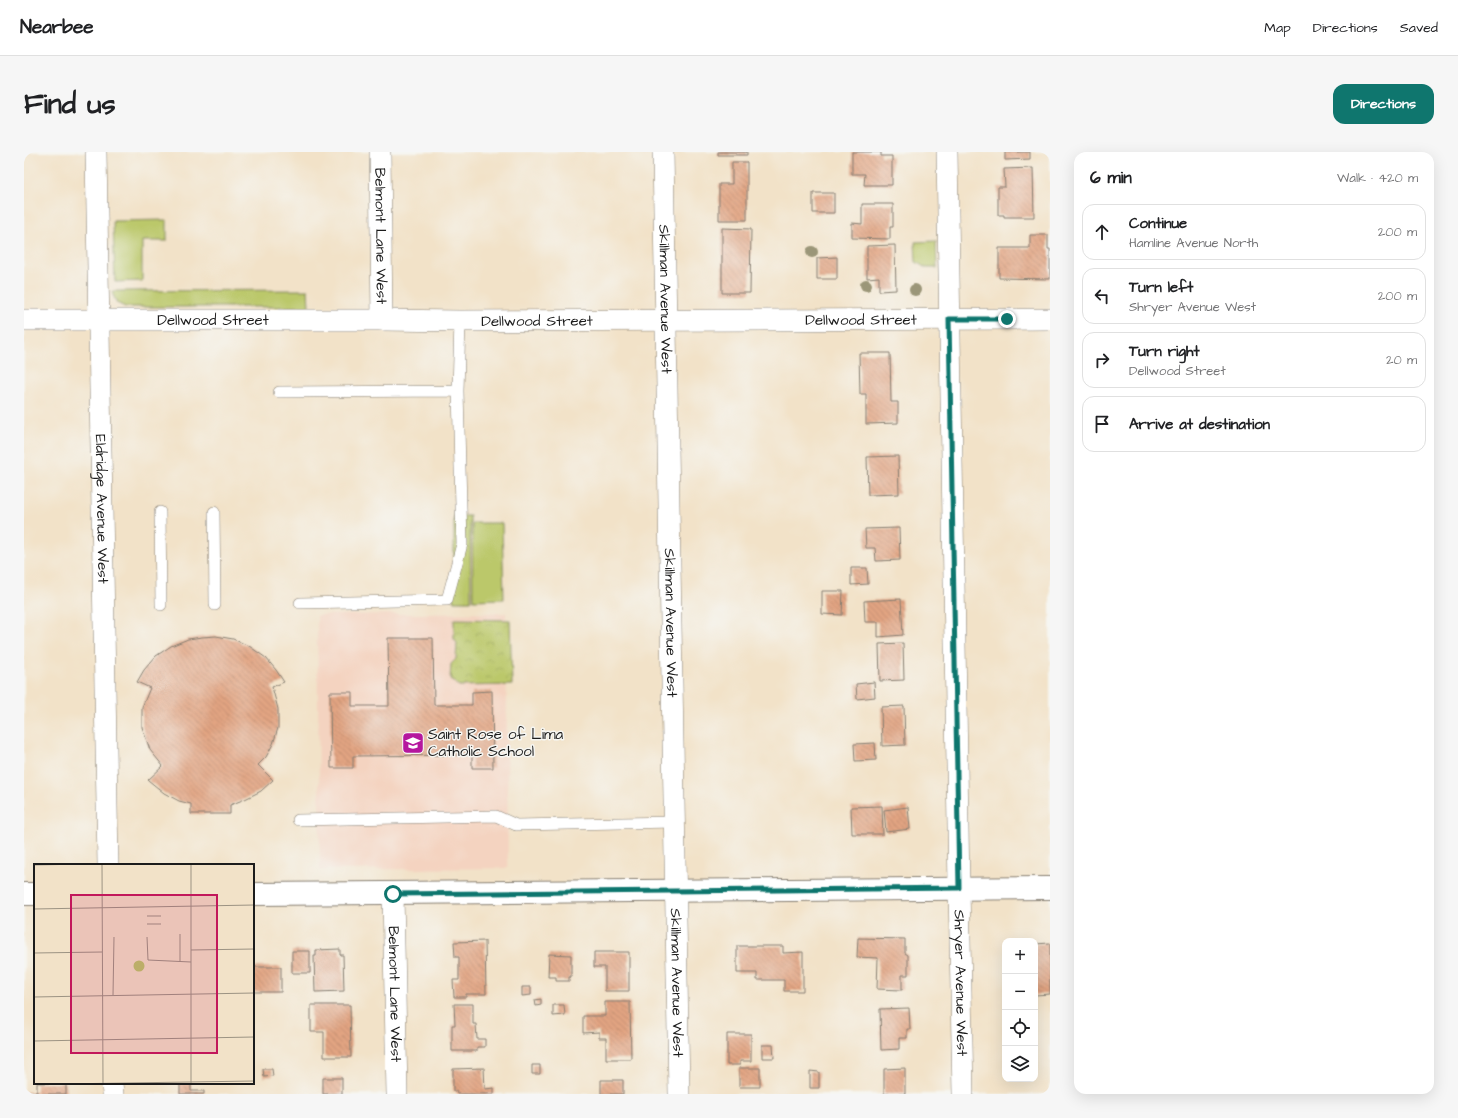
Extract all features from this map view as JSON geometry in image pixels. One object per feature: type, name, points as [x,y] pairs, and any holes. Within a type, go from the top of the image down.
[{"type":"street","name":"Eldridge Avenue West","points":[[96,152],[108,864]]},
{"type":"street","name":"Belmont Lane West","points":[[380,152],[382,320]]},
{"type":"street","name":"Skillman Avenue West","points":[[664,152],[680,1094]]},
{"type":"street","name":"Shryer Avenue West","points":[[947,152],[963,1094]]},
{"type":"street","name":"Dellwood Street","points":[[24,320],[460,321],[1050,319]]},
{"type":"street","points":[[254,894],[1050,888]]},
{"type":"street","name":"Belmont Lane West","points":[[393,894],[397,1094]]},
{"type":"street","points":[[112,1084],[113,1094]]},
{"type":"lane","points":[[300,603],[447,600],[462,544],[458,391],[460,321]]},
{"type":"lane","points":[[279,392],[458,391]]},
{"type":"lane","points":[[160,512],[161,605]]},
{"type":"lane","points":[[214,512],[215,605]]},
{"type":"lane","points":[[298,820],[496,816],[516,826],[675,822]]},
{"type":"shaded area","name":"Saint Rose of Lima Catholic School","points":[[506,613],[508,868],[320,870],[317,615]]},
{"type":"green space","points":[[167,220],[167,241],[142,241],[142,281],[115,282],[113,221]]},
{"type":"green space","points":[[936,241],[937,268],[926,268],[916,262],[915,242]]},
{"type":"green space","points":[[308,290],[309,307],[125,307],[117,303],[113,295],[113,291]]},
{"type":"green space","points":[[454,516],[470,516],[471,601],[454,601]]},
{"type":"green space","points":[[472,523],[502,523],[504,599],[473,600]]},
{"type":"green space","points":[[454,619],[510,620],[512,685],[459,686],[450,679],[451,664],[456,659],[457,643],[454,639]]},
{"type":"building","points":[[718,152],[747,152],[747,155],[718,155]]},
{"type":"building","points":[[852,152],[881,152],[881,156],[892,156],[892,185],[864,185],[865,174],[852,174]]},
{"type":"building","points":[[1005,152],[1030,152],[1030,159],[1005,160]]},
{"type":"building","points":[[732,162],[747,162],[747,220],[719,220],[719,184],[732,184]]},
{"type":"building","points":[[1033,168],[1034,217],[1004,217],[1004,215],[998,215],[998,187],[1005,187],[1004,169]]},
{"type":"building","points":[[813,193],[834,193],[834,213],[813,213]]},
{"type":"building","points":[[862,204],[893,204],[893,227],[890,227],[890,239],[852,238],[852,223],[862,224]]},
{"type":"building","points":[[722,228],[751,229],[750,293],[722,293]]},
{"type":"building","points":[[1030,235],[1048,235],[1048,249],[1050,249],[1050,279],[999,278],[999,248],[1030,248]]},
{"type":"building","points":[[895,245],[896,290],[879,291],[879,277],[867,278],[867,246]]},
{"type":"building","points":[[837,257],[837,279],[817,279],[817,258]]},
{"type":"building","points":[[859,353],[890,353],[891,402],[898,402],[898,423],[866,424],[866,394],[860,394]]},
{"type":"building","points":[[898,456],[899,494],[868,495],[867,457]]},
{"type":"building","points":[[899,528],[900,560],[876,561],[875,548],[866,548],[865,529]]},
{"type":"building","points":[[851,568],[867,568],[868,584],[851,585]]},
{"type":"building","points":[[822,591],[843,591],[842,615],[822,614]]},
{"type":"building","points":[[901,599],[903,635],[878,637],[878,622],[865,622],[864,601]]},
{"type":"building","points":[[216,636],[233,639],[249,646],[266,658],[284,682],[272,687],[278,709],[278,728],[273,744],[266,757],[258,765],[273,780],[261,791],[230,805],[230,814],[191,814],[191,804],[179,801],[164,793],[148,780],[163,766],[150,750],[142,727],[142,707],[150,688],[137,682],[144,670],[156,656],[171,646],[188,639]]},
{"type":"building","points":[[388,638],[433,638],[434,705],[472,705],[472,692],[492,691],[493,768],[472,768],[472,755],[353,756],[353,768],[331,768],[330,692],[352,692],[352,706],[389,706]]},
{"type":"building","points":[[903,643],[904,680],[880,681],[879,644]]},
{"type":"building","points":[[874,682],[875,697],[857,699],[856,684]]},
{"type":"building","points":[[904,706],[905,745],[882,746],[881,707]]},
{"type":"building","points":[[875,743],[876,760],[855,761],[854,744]]},
{"type":"building","points":[[882,806],[883,834],[852,834],[851,807]]},
{"type":"building","points":[[908,807],[910,829],[886,832],[884,810]]},
{"type":"building","points":[[858,938],[905,939],[905,953],[908,955],[908,975],[902,975],[902,990],[877,989],[878,958],[857,957]]},
{"type":"building","points":[[485,941],[486,994],[466,994],[466,997],[454,997],[453,980],[459,980],[459,957],[455,957],[454,942]]},
{"type":"building","points":[[1050,943],[1050,994],[1038,995],[1038,944]]},
{"type":"building","points":[[737,946],[783,946],[783,953],[803,952],[803,991],[784,991],[784,980],[757,980],[757,973],[737,973]]},
{"type":"building","points":[[340,949],[340,955],[343,955],[344,991],[315,992],[314,956],[316,956],[316,950]]},
{"type":"building","points":[[292,951],[310,951],[310,973],[292,973]]},
{"type":"building","points":[[594,952],[629,952],[629,991],[605,991],[605,967],[594,967]]},
{"type":"building","points":[[549,954],[571,955],[571,977],[569,977],[569,981],[556,981],[556,977],[548,977]]},
{"type":"building","points":[[254,967],[281,967],[281,992],[254,992]]},
{"type":"building","points":[[522,987],[531,987],[531,995],[522,996]]},
{"type":"building","points":[[541,999],[541,1005],[536,1006],[535,1000]]},
{"type":"building","points":[[605,1002],[630,1002],[631,1059],[606,1059],[606,1038],[599,1038],[599,1032],[583,1033],[583,1016],[605,1016]]},
{"type":"building","points":[[454,1004],[473,1004],[473,1024],[476,1024],[477,1039],[485,1039],[485,1047],[477,1047],[477,1051],[452,1051],[452,1025],[455,1025]]},
{"type":"building","points":[[311,1005],[350,1005],[351,1057],[324,1057],[324,1032],[311,1032]]},
{"type":"building","points":[[553,1005],[564,1005],[565,1015],[553,1016]]},
{"type":"building","points":[[909,1008],[910,1029],[907,1029],[907,1038],[899,1038],[899,1049],[881,1050],[880,1009]]},
{"type":"building","points":[[727,1034],[751,1034],[751,1061],[740,1061],[740,1065],[727,1065]]},
{"type":"building","points":[[762,1045],[773,1045],[774,1058],[762,1058]]},
{"type":"building","points":[[532,1065],[540,1065],[540,1074],[532,1074]]},
{"type":"building","points":[[484,1068],[485,1089],[494,1088],[494,1094],[457,1094],[456,1091],[453,1091],[453,1069]]},
{"type":"building","points":[[739,1068],[760,1068],[760,1087],[739,1087]]},
{"type":"building","points":[[905,1068],[905,1094],[884,1094],[884,1069]]},
{"type":"building","points":[[263,1069],[272,1069],[273,1076],[264,1077]]},
{"type":"building","points":[[810,1071],[819,1072],[819,1088],[810,1088]]},
{"type":"building","points":[[323,1078],[342,1078],[342,1094],[323,1094]]},
{"type":"building","points":[[601,1080],[623,1080],[623,1094],[601,1094]]},
{"type":"building","points":[[37,1084],[66,1084],[66,1094],[24,1094],[24,1092],[37,1092]]},
{"type":"building","points":[[180,1084],[191,1084],[191,1091],[204,1091],[204,1094],[180,1094]]},
{"type":"place","name":"Saint Rose of Lima Catholic School","points":[[413,743]]},
{"type":"route","points":[[393,894],[959,888],[949,319],[1007,319]]}]
